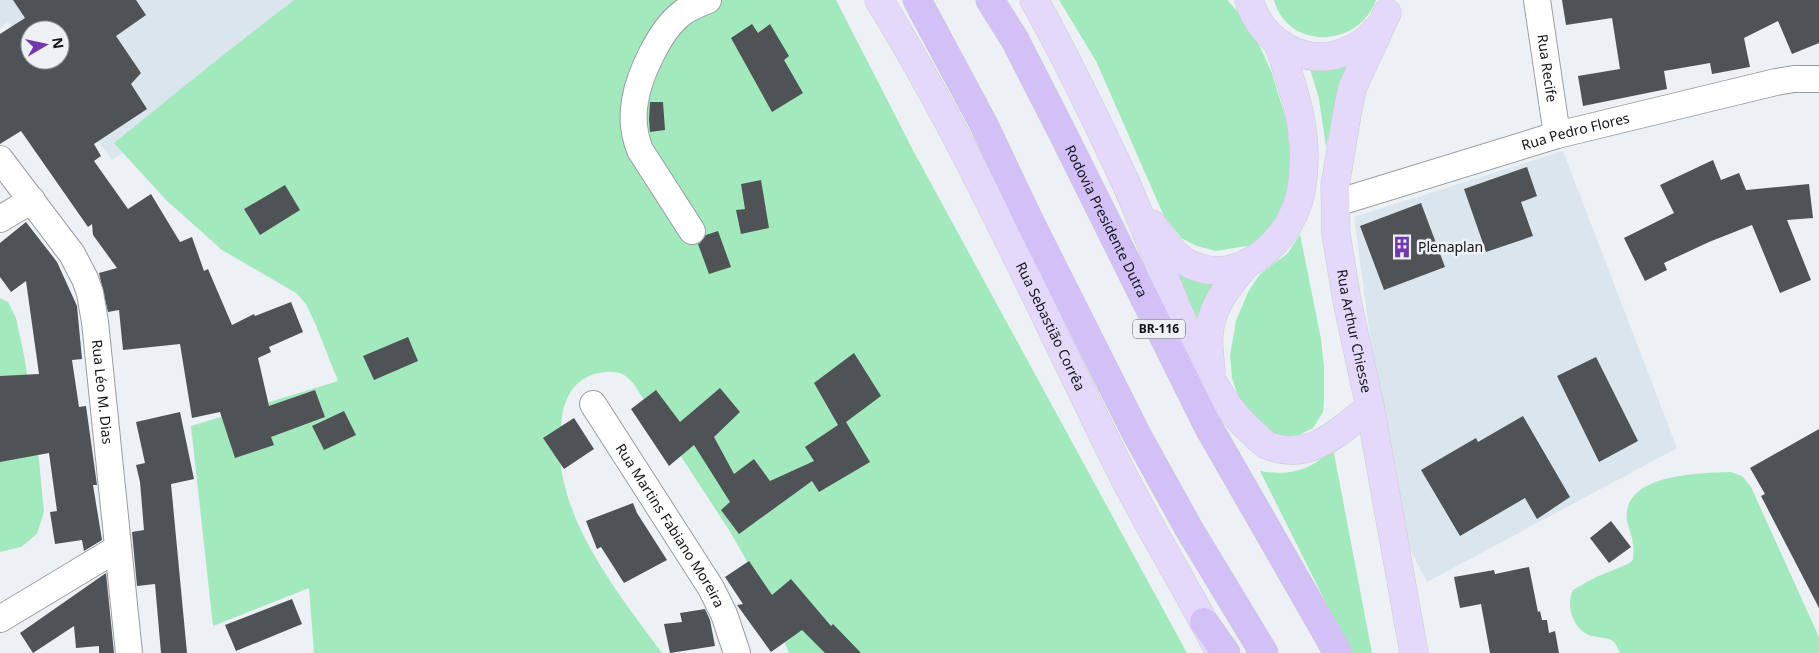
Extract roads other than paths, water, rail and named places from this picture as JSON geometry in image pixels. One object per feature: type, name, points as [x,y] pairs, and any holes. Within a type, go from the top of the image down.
[{"type":"highway","points":[[917,0],[983,123],[1029,220],[1137,435],[1189,529],[1264,653]]},
{"type":"highway","name":"Rodovia Presidente Dutra","points":[[990,0],[1015,40],[1058,124],[1209,428],[1338,653]]},
{"type":"highway","points":[[1204,622],[1226,653]]},
{"type":"main road","name":"Rua Sebastião Corrêa","points":[[879,0],[916,61],[938,103],[1004,230],[1113,456],[1220,653]]},
{"type":"main road","points":[[1034,0],[1058,43],[1124,181],[1191,340],[1212,382],[1242,424],[1266,444],[1287,450],[1307,449],[1329,440],[1370,407]]},
{"type":"main road","points":[[1249,0],[1259,22],[1278,43],[1289,50],[1308,55],[1327,56],[1340,54],[1363,43],[1373,34],[1391,4]]},
{"type":"main road","name":"Rua Arthur Chiesse","points":[[1391,4],[1352,89],[1334,186],[1336,234],[1347,302],[1370,407],[1414,653]]},
{"type":"main road","points":[[1124,181],[1167,245],[1182,259],[1194,266],[1211,270],[1230,269],[1247,263],[1267,252],[1281,236],[1295,210],[1301,191],[1304,136],[1291,81],[1278,43]]},
{"type":"main road","points":[[1212,382],[1209,335],[1212,320],[1222,295],[1247,263]]},
{"type":"street","points":[[692,231],[640,150],[635,132],[634,112],[639,86],[660,41],[680,15],[708,0]]},
{"type":"street","name":"Rua Recife","points":[[1537,0],[1557,135]]},
{"type":"street","name":"Rua Pedro Flores","points":[[1336,203],[1557,135],[1776,82],[1794,79],[1819,79]]},
{"type":"street","name":"Rua Léo M. Dias","points":[[0,159],[72,254],[90,293],[95,322],[129,653]]},
{"type":"street","points":[[0,219],[32,200]]},
{"type":"street","name":"Rua Martins Fabiano Moreira","points":[[592,404],[711,588],[724,614],[737,653]]},
{"type":"street","points":[[0,619],[118,548]]},
{"type":"place","name":"Plenaplan","points":[[1402,247]]}]
